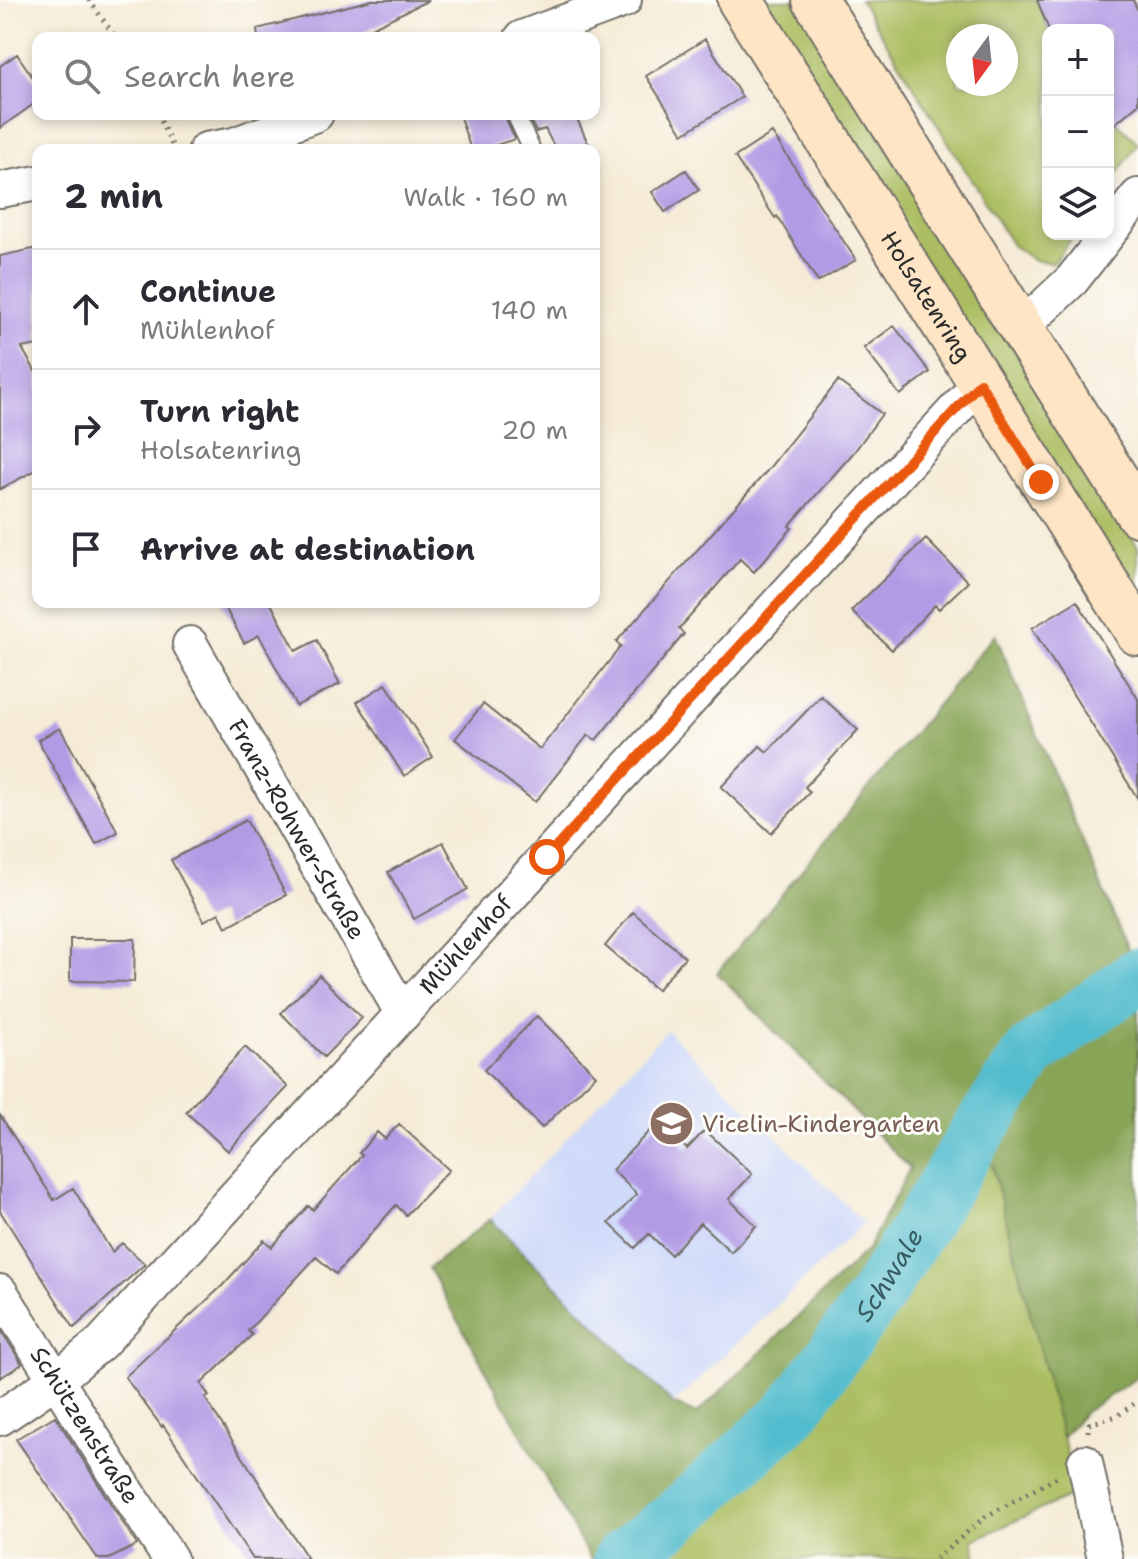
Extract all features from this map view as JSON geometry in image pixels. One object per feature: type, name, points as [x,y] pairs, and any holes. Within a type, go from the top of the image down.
[{"type":"main road","name":"Holsatenring","points":[[740,0],[1138,633]]},
{"type":"main road","points":[[815,0],[1138,514]]},
{"type":"street","points":[[538,32],[624,0]]},
{"type":"street","points":[[237,144],[300,120]]},
{"type":"street","points":[[0,190],[32,184]]},
{"type":"street","points":[[1021,328],[1072,280],[1138,196]]},
{"type":"street","name":"Mühlenhof","points":[[0,1418],[56,1380],[101,1343],[980,383]]},
{"type":"street","name":"Franz-Rohwer-Straße","points":[[190,644],[403,1014]]},
{"type":"street","name":"Schützenstraße","points":[[0,1292],[170,1559]]},
{"type":"street","points":[[1085,1462],[1105,1559]]},
{"type":"lane","points":[[518,120],[529,144]]},
{"type":"path","points":[[89,0],[112,32]]},
{"type":"path","points":[[160,120],[171,144]]},
{"type":"path","points":[[936,1559],[985,1517],[1085,1462],[1089,1424],[1117,1416],[1138,1401]]},
{"type":"shaded area","name":"Vicelin-Kindergarten","points":[[667,1030],[864,1223],[673,1404],[490,1219]]},
{"type":"green space","points":[[752,0],[794,0],[1138,547],[1138,613]]},
{"type":"green space","points":[[860,0],[1037,0],[1047,24],[1042,24],[1042,240],[1070,240],[1053,263],[1033,260],[1012,245]]},
{"type":"green space","points":[[1114,120],[1138,143],[1114,179]]},
{"type":"green space","points":[[995,634],[1138,973],[1138,1377],[1085,1412],[1062,1437],[982,1127],[789,1415],[674,1519],[621,1559],[590,1559],[429,1268],[490,1219],[673,1404],[697,1414],[867,1250],[910,1168],[717,973]]},
{"type":"green space","points":[[982,1126],[1077,1493],[973,1540],[977,1559],[621,1559],[674,1519],[789,1415]]},
{"type":"building","points":[[372,0],[429,0],[363,32],[257,32],[257,29]]},
{"type":"building","points":[[1037,0],[1133,0],[1138,10],[1138,104],[1114,125],[1114,24],[1047,24]]},
{"type":"building","points":[[705,39],[742,97],[683,134],[646,76]]},
{"type":"building","points":[[17,54],[32,76],[32,105],[0,128],[0,66]]},
{"type":"building","points":[[461,120],[507,120],[515,139],[500,144],[469,144]]},
{"type":"building","points":[[530,120],[578,120],[588,144],[553,144],[545,129],[536,132]]},
{"type":"building","points":[[772,133],[856,260],[818,282],[735,157]]},
{"type":"building","points":[[686,170],[699,190],[665,212],[652,192]]},
{"type":"building","points":[[32,249],[32,346],[22,348],[32,366],[32,472],[0,489],[0,256]]},
{"type":"building","points":[[894,326],[930,372],[900,395],[864,348]]},
{"type":"building","points":[[838,381],[882,414],[754,572],[740,559],[679,629],[684,634],[596,740],[588,735],[535,802],[455,739],[483,704],[540,749],[621,646],[616,642],[766,472]]},
{"type":"building","points":[[926,539],[968,582],[939,609],[935,605],[892,650],[851,611]]},
{"type":"building","points":[[1077,601],[1138,699],[1138,799],[1032,628]]},
{"type":"building","points":[[225,608],[273,608],[296,651],[317,640],[340,684],[296,706],[259,635],[244,643]]},
{"type":"building","points":[[386,684],[433,757],[404,776],[357,702]]},
{"type":"building","points":[[821,696],[858,730],[805,787],[810,792],[771,833],[721,787],[760,746],[767,752]]},
{"type":"building","points":[[60,728],[118,832],[96,844],[38,740]]},
{"type":"building","points":[[246,820],[286,895],[226,927],[219,913],[204,921],[171,860]]},
{"type":"building","points":[[443,842],[468,889],[414,919],[388,872]]},
{"type":"building","points":[[633,912],[685,957],[657,990],[605,946]]},
{"type":"building","points":[[70,939],[135,939],[134,982],[70,981]]},
{"type":"building","points":[[319,975],[362,1018],[324,1057],[281,1013]]},
{"type":"building","points":[[537,1016],[596,1075],[542,1128],[484,1070]]},
{"type":"building","points":[[245,1047],[288,1087],[228,1151],[186,1112]]},
{"type":"building","points":[[0,1115],[54,1200],[73,1188],[112,1252],[122,1243],[145,1264],[74,1328],[0,1211]]},
{"type":"building","points":[[658,1122],[687,1149],[705,1130],[752,1174],[729,1199],[756,1226],[731,1252],[700,1223],[671,1255],[649,1234],[635,1248],[609,1223],[637,1194],[612,1170]]},
{"type":"building","points":[[399,1124],[449,1170],[406,1215],[396,1205],[336,1274],[316,1257],[248,1331],[252,1335],[201,1384],[209,1396],[205,1398],[308,1559],[253,1559],[163,1425],[125,1377],[222,1286],[264,1240],[272,1247],[308,1206],[313,1210],[362,1155],[359,1153],[377,1132],[385,1139]]},
{"type":"building","points":[[0,1329],[22,1364],[0,1378]]},
{"type":"building","points":[[55,1416],[137,1545],[109,1559],[98,1559],[16,1439]]},
{"type":"waterway","name":"Schwale","points":[[621,1559],[674,1519],[789,1415],[875,1298],[975,1136],[1032,1052],[1138,976]]},
{"type":"place","name":"Vicelin-Kindergarten","points":[[671,1124]]},
{"type":"route","points":[[547,857],[980,383],[1041,482]]}]
